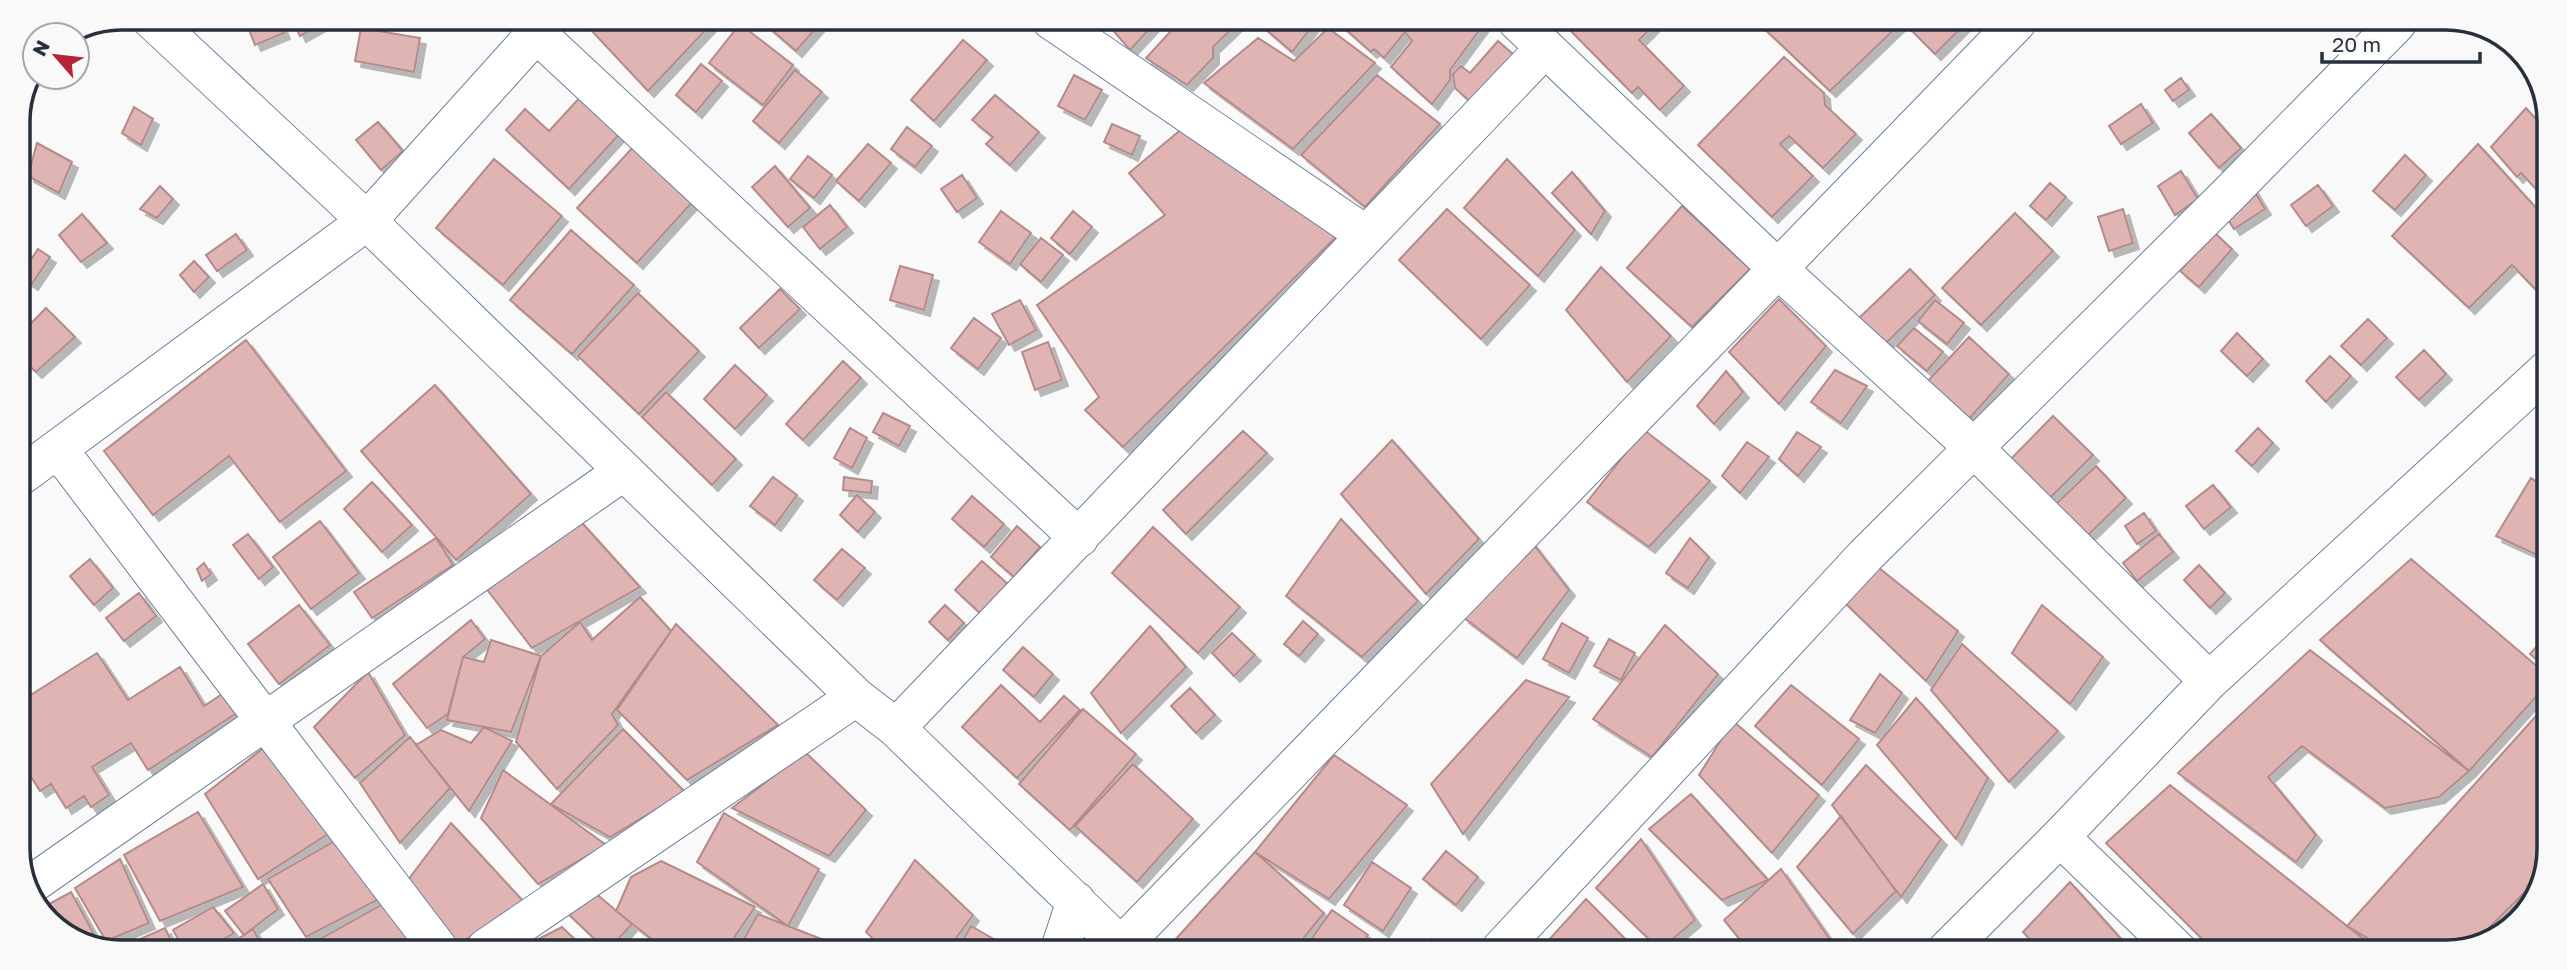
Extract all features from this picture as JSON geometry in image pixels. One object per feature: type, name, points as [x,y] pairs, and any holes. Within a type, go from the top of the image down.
[{"type":"street","points":[[163,30],[367,221],[856,697],[896,729],[1115,940]]},
{"type":"street","points":[[30,469],[367,221],[538,30]]},
{"type":"street","points":[[546,30],[1079,538]]},
{"type":"street","points":[[1066,30],[1366,235]]},
{"type":"street","points":[[1526,30],[1778,270],[1974,447],[2209,681]]},
{"type":"street","points":[[1131,940],[2009,30]]},
{"type":"street","points":[[1509,940],[1856,566],[2390,30]]},
{"type":"street","points":[[896,729],[1544,49]]},
{"type":"street","points":[[1957,940],[2209,681],[2537,379]]},
{"type":"street","points":[[58,449],[432,940]]},
{"type":"street","points":[[36,882],[624,471]]},
{"type":"street","points":[[498,940],[856,697]]},
{"type":"street","points":[[2060,837],[2167,940]]},
{"type":"street","points":[[1063,940],[1076,901]]},
{"type":"building","points":[[249,30],[283,30],[284,33],[255,45]]},
{"type":"building","points":[[297,30],[311,30],[300,36]]},
{"type":"building","points":[[361,30],[420,38],[414,72],[355,61]]},
{"type":"building","points":[[591,30],[706,30],[648,91]]},
{"type":"building","points":[[735,30],[748,30],[793,65],[763,105],[709,63]]},
{"type":"building","points":[[772,30],[814,30],[796,51]]},
{"type":"building","points":[[1113,30],[1149,30],[1130,50]]},
{"type":"building","points":[[1172,30],[1231,30],[1213,47],[1213,58],[1187,85],[1146,58]]},
{"type":"building","points":[[1267,30],[1309,30],[1292,52]]},
{"type":"building","points":[[1326,30],[1331,30],[1375,63],[1293,149],[1204,83],[1258,38],[1294,61]]},
{"type":"building","points":[[1346,30],[1479,30],[1450,70],[1450,80],[1432,104],[1391,67],[1412,41],[1405,32],[1384,58],[1374,49],[1371,52]]},
{"type":"building","points":[[1570,30],[1649,30],[1639,40],[1684,86],[1660,110],[1638,87],[1632,93]]},
{"type":"building","points":[[1766,30],[1894,30],[1830,91]]},
{"type":"building","points":[[1911,30],[1959,30],[1935,54]]},
{"type":"building","points":[[963,40],[987,60],[934,121],[911,100]]},
{"type":"building","points":[[1498,41],[1514,55],[1475,106],[1455,88],[1453,74],[1461,66],[1470,73]]},
{"type":"building","points":[[1784,57],[1824,93],[1825,105],[1856,134],[1823,168],[1789,136],[1780,144],[1813,176],[1772,217],[1698,145]]},
{"type":"building","points":[[701,64],[722,81],[696,112],[676,95]]},
{"type":"building","points":[[795,70],[822,92],[779,143],[753,121]]},
{"type":"building","points":[[1074,75],[1102,90],[1085,120],[1058,106]]},
{"type":"building","points":[[1377,75],[1440,124],[1365,207],[1301,155]]},
{"type":"building","points":[[2181,78],[2189,90],[2173,101],[2165,90]]},
{"type":"building","points":[[585,92],[625,128],[569,189],[506,130],[525,109],[549,131]]},
{"type":"building","points":[[995,95],[1039,132],[1010,165],[986,144],[993,137],[972,120]]},
{"type":"building","points":[[2141,104],[2153,123],[2121,144],[2109,126]]},
{"type":"building","points":[[134,107],[153,119],[141,145],[122,133]]},
{"type":"building","points":[[2526,108],[2537,120],[2537,190],[2521,173],[2517,177],[2491,147]]},
{"type":"building","points":[[2211,114],[2241,148],[2219,168],[2189,133]]},
{"type":"building","points":[[378,122],[403,151],[381,170],[356,140]]},
{"type":"building","points":[[1112,124],[1140,136],[1132,155],[1104,142]]},
{"type":"building","points":[[907,127],[932,146],[915,167],[891,149]]},
{"type":"building","points":[[1184,127],[1339,234],[1123,447],[1085,410],[1099,397],[1037,305],[1165,215],[1129,173]]},
{"type":"building","points":[[37,143],[72,162],[59,193],[30,177]]},
{"type":"building","points":[[636,144],[695,199],[637,263],[577,208]]},
{"type":"building","points":[[868,144],[891,163],[859,201],[836,181]]},
{"type":"building","points":[[2478,144],[2537,209],[2537,287],[2535,289],[2512,265],[2469,308],[2392,236]]},
{"type":"building","points":[[2405,155],[2426,175],[2395,210],[2373,191]]},
{"type":"building","points":[[808,156],[832,175],[814,198],[790,179]]},
{"type":"building","points":[[494,159],[562,216],[503,285],[436,228]]},
{"type":"building","points":[[1507,159],[1575,230],[1538,276],[1464,208]]},
{"type":"building","points":[[775,166],[810,208],[788,227],[752,187]]},
{"type":"building","points":[[2181,171],[2198,199],[2175,215],[2158,186]]},
{"type":"building","points":[[1572,172],[1605,211],[1591,234],[1552,193]]},
{"type":"building","points":[[962,175],[977,198],[957,212],[941,189]]},
{"type":"building","points":[[2050,183],[2066,197],[2046,220],[2030,206]]},
{"type":"building","points":[[2318,185],[2333,206],[2306,226],[2291,205]]},
{"type":"building","points":[[160,186],[173,199],[157,218],[140,209]]},
{"type":"building","points":[[2252,187],[2265,209],[2234,229],[2220,207]]},
{"type":"building","points":[[830,205],[847,227],[820,249],[803,227]]},
{"type":"building","points":[[1682,206],[1750,269],[1692,327],[1627,268]]},
{"type":"building","points":[[1447,209],[1530,285],[1481,339],[1399,260]]},
{"type":"building","points":[[2123,209],[2133,243],[2109,251],[2098,217]]},
{"type":"building","points":[[1001,211],[1031,233],[1010,264],[979,242]]},
{"type":"building","points":[[1073,211],[1092,227],[1070,254],[1051,238]]},
{"type":"building","points":[[2015,213],[2053,251],[1981,325],[1942,288]]},
{"type":"building","points":[[82,214],[107,243],[81,262],[59,235]]},
{"type":"building","points":[[571,230],[634,285],[572,354],[510,300]]},
{"type":"building","points":[[2214,232],[2232,249],[2199,287],[2180,271]]},
{"type":"building","points":[[236,234],[247,250],[217,271],[206,255]]},
{"type":"building","points":[[1041,238],[1063,255],[1041,282],[1020,264]]},
{"type":"building","points":[[38,249],[50,257],[32,284],[30,283],[30,261]]},
{"type":"building","points":[[194,261],[209,277],[194,292],[180,275]]},
{"type":"building","points":[[900,266],[933,275],[924,310],[890,300]]},
{"type":"building","points":[[1601,267],[1671,336],[1627,382],[1566,310]]},
{"type":"building","points":[[1910,269],[1935,295],[1882,347],[1856,321]]},
{"type":"building","points":[[780,289],[800,309],[759,348],[740,328]]},
{"type":"building","points":[[638,293],[699,351],[639,414],[578,356]]},
{"type":"building","points":[[1779,299],[1826,346],[1779,404],[1729,352]]},
{"type":"building","points":[[1020,300],[1036,330],[1009,345],[992,314]]},
{"type":"building","points":[[1935,300],[1964,323],[1947,344],[1918,321]]},
{"type":"building","points":[[46,308],[75,337],[36,372],[30,366],[30,325]]},
{"type":"building","points":[[974,318],[1001,338],[978,369],[951,348]]},
{"type":"building","points":[[2368,319],[2387,338],[2361,365],[2341,346]]},
{"type":"building","points":[[1914,328],[1943,352],[1927,371],[1897,346]]},
{"type":"building","points":[[2237,333],[2263,359],[2247,376],[2221,351]]},
{"type":"building","points":[[1969,337],[2009,374],[1968,420],[1927,382]]},
{"type":"building","points":[[246,340],[346,471],[280,522],[229,456],[153,515],[104,451]]},
{"type":"building","points":[[1048,342],[1062,380],[1035,390],[1022,352]]},
{"type":"building","points":[[2424,350],[2446,374],[2419,400],[2396,377]]},
{"type":"building","points":[[2330,356],[2351,376],[2326,402],[2306,381]]},
{"type":"building","points":[[843,361],[861,378],[803,440],[786,424]]},
{"type":"building","points":[[735,365],[767,395],[735,429],[704,399]]},
{"type":"building","points":[[1835,370],[1867,386],[1841,423],[1811,402]]},
{"type":"building","points":[[1726,371],[1743,392],[1714,424],[1697,406]]},
{"type":"building","points":[[435,385],[531,494],[456,560],[361,451]]},
{"type":"building","points":[[666,392],[736,459],[712,485],[642,417]]},
{"type":"building","points":[[883,413],[910,426],[899,446],[873,432]]},
{"type":"building","points":[[2053,416],[2093,455],[2047,501],[2007,463]]},
{"type":"building","points":[[850,428],[867,438],[852,468],[834,458]]},
{"type":"building","points":[[2258,428],[2273,443],[2252,466],[2236,451]]},
{"type":"building","points":[[1644,430],[1710,481],[1649,547],[1587,502]]},
{"type":"building","points":[[1243,431],[1267,453],[1186,534],[1163,510]]},
{"type":"building","points":[[1797,432],[1821,447],[1798,476],[1779,459]]},
{"type":"building","points":[[1392,440],[1479,539],[1426,594],[1341,494]]},
{"type":"building","points":[[1747,442],[1769,457],[1740,493],[1722,476]]},
{"type":"building","points":[[2096,466],[2126,498],[2086,537],[2055,505]]},
{"type":"building","points":[[773,477],[797,495],[775,525],[750,506]]},
{"type":"building","points":[[844,477],[872,481],[871,493],[843,490]]},
{"type":"building","points":[[2531,478],[2537,482],[2537,555],[2496,536]]},
{"type":"building","points":[[372,482],[412,525],[382,552],[344,509]]},
{"type":"building","points":[[2213,485],[2231,507],[2204,529],[2186,506]]},
{"type":"building","points":[[857,495],[875,512],[858,532],[840,515]]},
{"type":"building","points":[[972,496],[1004,524],[984,547],[952,519]]},
{"type":"building","points":[[573,513],[640,587],[532,648],[485,587]]},
{"type":"building","points":[[2144,513],[2156,531],[2137,544],[2125,526]]},
{"type":"building","points":[[1341,519],[1418,601],[1362,657],[1286,596]]},
{"type":"building","points":[[320,521],[359,573],[311,609],[273,557]]},
{"type":"building","points":[[1017,526],[1040,547],[1014,577],[991,557]]},
{"type":"building","points":[[1153,527],[1240,607],[1198,653],[1112,573]]},
{"type":"building","points":[[248,534],[273,567],[259,579],[233,545]]},
{"type":"building","points":[[2159,534],[2173,552],[2137,581],[2123,563]]},
{"type":"building","points":[[436,538],[453,565],[372,618],[354,592]]},
{"type":"building","points":[[1690,538],[1709,557],[1688,588],[1666,573]]},
{"type":"building","points":[[1531,541],[1569,590],[1517,658],[1463,617]]},
{"type":"building","points":[[842,549],[865,568],[837,600],[814,580]]},
{"type":"building","points":[[90,559],[113,588],[94,605],[70,576]]},
{"type":"building","points":[[2411,559],[2537,666],[2537,696],[2469,771],[2320,640]]},
{"type":"building","points":[[1869,560],[1958,631],[1926,681],[1845,603]]},
{"type":"building","points":[[982,561],[1009,585],[982,615],[955,590]]},
{"type":"building","points":[[204,563],[211,574],[202,581],[197,569]]},
{"type":"building","points":[[2199,565],[2225,593],[2210,608],[2184,580]]},
{"type":"building","points":[[139,593],[156,616],[124,641],[106,618]]},
{"type":"building","points":[[640,597],[671,631],[612,714],[618,725],[557,789],[516,742],[541,656],[580,622],[592,640]]},
{"type":"building","points":[[299,605],[330,645],[279,684],[248,644]]},
{"type":"building","points":[[945,605],[964,623],[948,640],[929,622]]},
{"type":"building","points":[[2042,605],[2103,657],[2070,704],[2012,653]]},
{"type":"building","points":[[471,620],[485,639],[463,657],[448,714],[427,728],[393,684]]},
{"type":"building","points":[[1303,621],[1318,634],[1299,656],[1284,644]]},
{"type":"building","points":[[1562,623],[1588,638],[1569,673],[1543,659]]},
{"type":"building","points":[[676,624],[778,725],[687,780],[617,710]]},
{"type":"building","points":[[1665,625],[1718,674],[1652,757],[1593,719]]},
{"type":"building","points":[[1150,626],[1186,667],[1121,733],[1091,693]]},
{"type":"building","points":[[1232,633],[1255,655],[1234,676],[1212,653]]},
{"type":"building","points":[[1609,639],[1635,653],[1621,680],[1594,666]]},
{"type":"building","points":[[491,640],[541,656],[511,732],[447,720],[463,657],[484,662]]},
{"type":"building","points":[[1962,644],[2058,731],[2009,782],[1931,690]]},
{"type":"building","points":[[2537,646],[2537,660],[2530,654]]},
{"type":"building","points":[[1023,647],[1053,674],[1034,697],[1003,670]]},
{"type":"building","points":[[2310,650],[2469,771],[2439,797],[2385,808],[2302,746],[2268,777],[2316,835],[2296,862],[2178,773]]},
{"type":"building","points":[[97,653],[128,700],[180,667],[204,706],[224,693],[237,713],[148,770],[131,743],[92,767],[109,795],[91,807],[84,796],[66,808],[51,784],[40,791],[30,775],[30,695]]},
{"type":"building","points":[[368,672],[405,735],[355,778],[314,727]]},
{"type":"building","points":[[1880,674],[1902,693],[1875,733],[1850,720]]},
{"type":"building","points":[[1526,680],[1569,697],[1463,834],[1431,784]]},
{"type":"building","points":[[1001,685],[1040,722],[1064,696],[1080,710],[1017,778],[962,727]]},
{"type":"building","points":[[1791,685],[1859,739],[1822,785],[1755,726]]},
{"type":"building","points":[[1190,688],[1215,715],[1196,733],[1171,706]]},
{"type":"building","points":[[1916,698],[1988,778],[1956,839],[1877,745]]},
{"type":"building","points":[[1083,709],[1136,754],[1070,830],[1019,784]]},
{"type":"building","points":[[2537,715],[2537,849],[2536,867],[2528,889],[2487,930],[2464,939],[2371,940],[2347,926]]},
{"type":"building","points":[[1733,721],[1819,795],[1772,853],[1699,775]]},
{"type":"building","points":[[484,727],[512,741],[469,811],[416,745],[441,730],[471,743]]},
{"type":"building","points":[[623,729],[685,792],[610,837],[551,804]]},
{"type":"building","points":[[410,737],[450,788],[400,843],[360,783]]},
{"type":"building","points":[[266,746],[331,832],[258,879],[205,794]]},
{"type":"building","points":[[805,752],[866,810],[829,856],[732,808]]},
{"type":"building","points":[[1334,755],[1407,805],[1329,899],[1255,852]]},
{"type":"building","points":[[1133,764],[1193,819],[1137,882],[1075,826]]},
{"type":"building","points":[[1866,765],[1941,839],[1901,897],[1832,805]]},
{"type":"building","points":[[503,770],[606,845],[538,884],[481,818]]},
{"type":"building","points":[[2170,785],[2365,940],[2203,940],[2106,843]]},
{"type":"building","points":[[1691,794],[1768,880],[1722,900],[1649,829]]},
{"type":"building","points":[[198,812],[243,887],[160,921],[124,855]]},
{"type":"building","points":[[724,813],[819,869],[788,926],[697,862]]},
{"type":"building","points":[[1841,816],[1896,891],[1853,934],[1797,867]]},
{"type":"building","points":[[451,823],[524,902],[465,940],[450,940],[402,888]]},
{"type":"building","points":[[340,838],[381,898],[306,937],[268,879]]},
{"type":"building","points":[[1641,839],[1695,920],[1672,940],[1650,940],[1596,888]]},
{"type":"building","points":[[1446,851],[1478,877],[1456,905],[1423,879]]},
{"type":"building","points":[[1255,852],[1324,913],[1302,940],[1175,940]]},
{"type":"building","points":[[120,859],[149,923],[105,939],[75,888]]},
{"type":"building","points":[[915,860],[973,915],[955,940],[874,940],[866,932]]},
{"type":"building","points":[[661,861],[755,907],[732,940],[653,940],[616,911],[631,877]]},
{"type":"building","points":[[1372,862],[1411,888],[1383,931],[1344,905]]},
{"type":"building","points":[[1781,869],[1830,940],[1740,940],[1724,920]]},
{"type":"building","points":[[2070,882],[2122,940],[2030,940],[2023,932]]},
{"type":"building","points":[[263,884],[278,909],[244,935],[225,911]]},
{"type":"building","points":[[71,892],[95,936],[75,928],[56,914],[48,904]]},
{"type":"building","points":[[594,892],[632,924],[617,940],[596,940],[565,911]]},
{"type":"building","points":[[1586,899],[1626,940],[1549,940]]},
{"type":"building","points":[[390,900],[421,940],[319,940]]},
{"type":"building","points":[[213,907],[234,933],[222,940],[178,940],[173,930]]},
{"type":"building","points":[[1332,910],[1368,935],[1364,940],[1312,938]]},
{"type":"building","points":[[758,914],[824,940],[743,940]]},
{"type":"building","points":[[971,926],[995,940],[963,940]]},
{"type":"building","points":[[562,927],[576,940],[537,940]]},
{"type":"building","points":[[165,928],[171,940],[138,940]]},
{"type":"building","points":[[253,929],[259,940],[236,940]]}]
